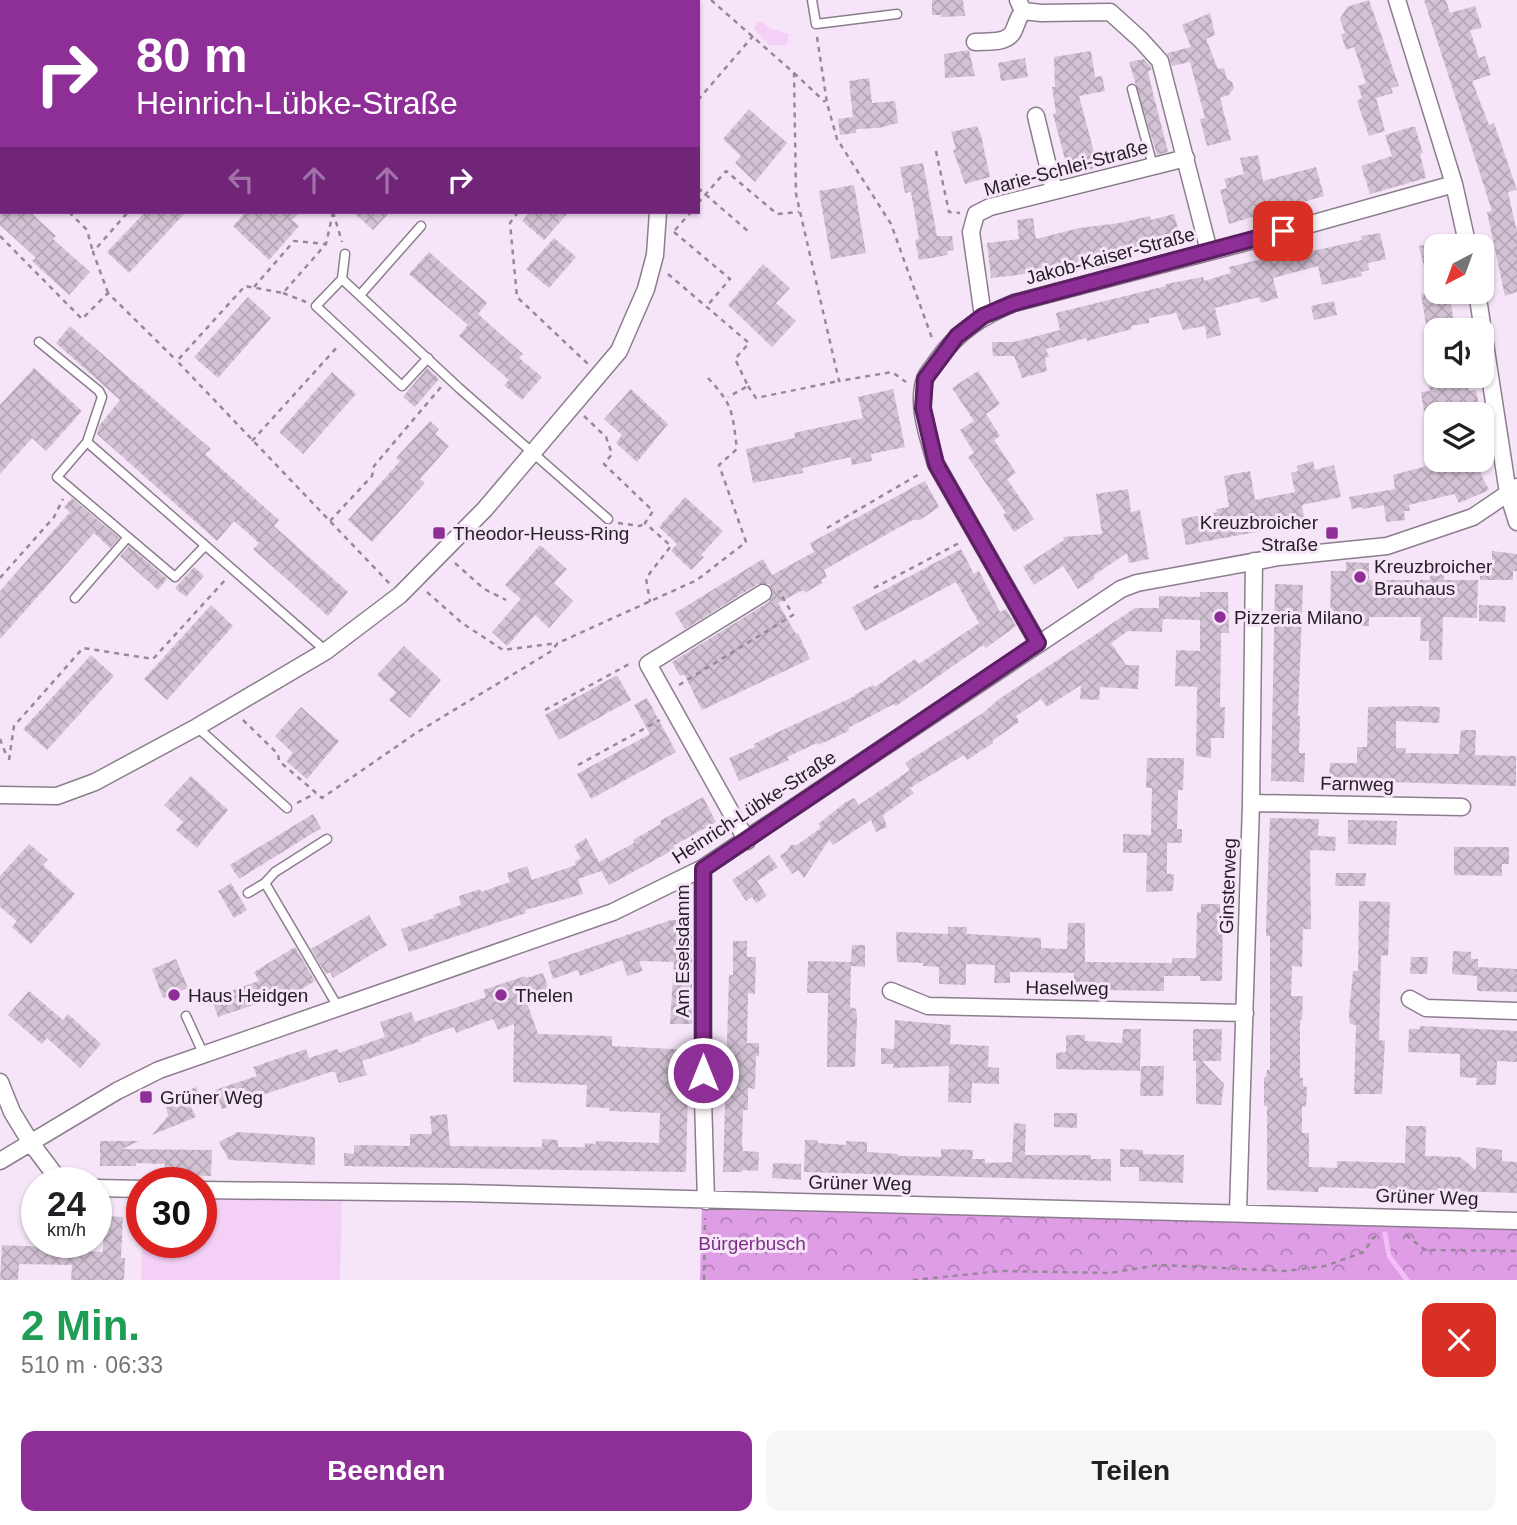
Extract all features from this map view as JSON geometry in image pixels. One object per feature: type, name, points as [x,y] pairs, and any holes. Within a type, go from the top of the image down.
[{"type":"street","points":[[1397,0],[1454,184],[1465,234]]},
{"type":"street","points":[[975,42],[1002,40],[1012,33],[1021,6],[1041,13],[1110,12],[1160,61],[1209,251]]},
{"type":"street","points":[[1036,117],[1054,191]]},
{"type":"street","name":"Marie-Schlei-Straße","points":[[983,316],[971,232],[976,214],[990,207],[1186,159]]},
{"type":"street","name":"Jakob-Kaiser-Straße","points":[[1038,643],[936,464],[923,408],[925,379],[957,336],[983,316],[1014,303],[1454,184]]},
{"type":"street","points":[[0,795],[57,796],[95,782],[197,727],[326,651],[400,595],[446,550],[619,351],[646,289],[666,231],[659,214]]},
{"type":"street","points":[[1479,304],[1517,522]]},
{"type":"street","name":"Heinrich-Lübke-Straße","points":[[0,1161],[117,1091],[159,1070],[612,912],[703,869],[1093,606],[1129,586],[1254,561],[1387,546],[1472,517],[1513,490]]},
{"type":"street","name":"Ginsterweg","points":[[1238,1212],[1251,803],[1254,561]]},
{"type":"street","points":[[747,841],[648,664],[763,593]]},
{"type":"street","name":"Farnweg","points":[[1251,803],[1462,807]]},
{"type":"street","name":"Am Eselsdamm","points":[[703,869],[706,1201]]},
{"type":"street","name":"Haselweg","points":[[891,991],[928,1006],[1245,1013]]},
{"type":"street","points":[[1410,999],[1426,1008],[1517,1011]]},
{"type":"street","points":[[0,1082],[7,1113],[49,1167]]},
{"type":"street","name":"Grüner Weg","points":[[217,1190],[449,1193],[1517,1221]]},
{"type":"lane","points":[[813,0],[816,24],[897,13]]},
{"type":"lane","points":[[1132,89],[1153,166]]},
{"type":"lane","points":[[360,295],[421,226]]},
{"type":"lane","points":[[345,254],[342,279],[316,306],[402,386],[428,358]]},
{"type":"lane","points":[[342,279],[543,464],[608,519]]},
{"type":"lane","points":[[39,342],[99,391],[102,397],[87,442],[57,477],[175,577],[204,547]]},
{"type":"lane","points":[[87,442],[326,651]]},
{"type":"lane","points":[[75,598],[128,537]]},
{"type":"lane","points":[[197,727],[287,808]]},
{"type":"lane","points":[[248,893],[265,883],[275,872],[327,839]]},
{"type":"lane","points":[[265,883],[338,1007]]},
{"type":"lane","points":[[186,1016],[203,1053]]},
{"type":"path","points":[[711,0],[827,103]]},
{"type":"path","points":[[816,24],[827,103],[836,139],[891,224],[928,331],[941,356]]},
{"type":"path","points":[[700,98],[753,36]]},
{"type":"path","points":[[794,73],[796,194],[839,381]]},
{"type":"path","points":[[936,151],[949,212],[976,214]]},
{"type":"path","points":[[700,201],[726,171],[777,214],[799,212]]},
{"type":"path","points":[[700,190],[749,233]]},
{"type":"path","points":[[71,214],[87,230],[107,293],[177,361],[400,595]]},
{"type":"path","points":[[93,252],[126,214]]},
{"type":"path","points":[[283,293],[326,244],[333,214]]},
{"type":"path","points":[[334,214],[345,254]]},
{"type":"path","points":[[517,214],[510,223],[517,297],[598,375]]},
{"type":"path","points":[[688,214],[666,231],[730,279],[706,307]]},
{"type":"path","points":[[0,236],[82,319],[107,293]]},
{"type":"path","points":[[254,287],[294,241],[326,244]]},
{"type":"path","points":[[651,271],[668,274],[749,343],[735,359],[756,398],[892,372],[905,382]]},
{"type":"path","points":[[177,361],[245,286],[283,293],[316,306]]},
{"type":"path","points":[[252,441],[347,336]]},
{"type":"path","points":[[330,520],[372,476],[374,466],[449,378]]},
{"type":"path","points":[[416,579],[462,623],[503,650],[558,643],[697,580],[746,542],[719,465],[737,449],[733,414],[726,397],[708,379]]},
{"type":"path","points":[[726,397],[748,386]]},
{"type":"path","points":[[573,405],[606,437],[612,454],[604,464],[653,511],[640,526],[623,525],[608,519]]},
{"type":"path","points":[[827,528],[936,464]]},
{"type":"path","points":[[0,578],[54,517],[63,499],[66,484]]},
{"type":"path","points":[[645,523],[671,546],[646,578],[650,602]]},
{"type":"path","points":[[874,588],[976,535]]},
{"type":"path","points":[[446,550],[457,565],[484,589],[506,600]]},
{"type":"path","points":[[0,738],[9,760],[14,726],[83,648],[153,659],[233,571]]},
{"type":"path","points":[[665,694],[793,615],[776,586],[763,593]]},
{"type":"path","points":[[230,708],[278,754],[279,761],[321,798],[416,733],[550,652],[558,643]]},
{"type":"path","points":[[545,710],[643,657],[648,664]]},
{"type":"path","points":[[578,765],[675,712]]},
{"type":"path","points":[[287,808],[316,793]]},
{"type":"path","points":[[706,1201],[704,1280],[709,1280]]},
{"type":"path","points":[[1398,1231],[1410,1237],[1424,1250],[1517,1251]]},
{"type":"path","points":[[913,1280],[1001,1271],[1109,1273],[1159,1265],[1274,1271],[1325,1266],[1364,1251],[1372,1239],[1383,1232]]},
{"type":"path","points":[[1109,1273],[1109,1280]]},
{"type":"shaded area","points":[[761,21],[771,29],[789,34],[787,45],[769,45],[754,29],[757,22]]},
{"type":"shaded area","points":[[342,1198],[340,1280],[141,1280],[142,1258],[217,1258],[217,1199]]},
{"type":"green space","name":"Bürgerbusch","points":[[702,1204],[1517,1228],[1517,1280],[700,1280]]},
{"type":"building","points":[[932,0],[963,0],[965,16],[932,15]]},
{"type":"building","points":[[1369,0],[1399,86],[1391,88],[1393,93],[1376,98],[1385,131],[1369,136],[1357,101],[1362,98],[1358,86],[1366,83],[1354,47],[1346,50],[1341,34],[1345,33],[1340,19],[1347,7]]},
{"type":"building","points":[[1424,0],[1446,0],[1450,13],[1475,6],[1482,28],[1470,30],[1479,58],[1485,56],[1491,75],[1472,81],[1489,125],[1494,123],[1517,190],[1508,192],[1517,232],[1517,292],[1505,296],[1494,234],[1492,234],[1487,212],[1492,211]]},
{"type":"building","points":[[1210,13],[1215,35],[1206,39],[1218,69],[1224,68],[1227,79],[1232,82],[1234,88],[1229,95],[1220,98],[1231,140],[1207,146],[1200,119],[1205,118],[1190,62],[1172,66],[1167,53],[1191,47],[1182,25]]},
{"type":"building","points":[[969,50],[975,76],[945,78],[944,54]]},
{"type":"building","points":[[1091,51],[1095,77],[1102,76],[1105,91],[1079,96],[1098,167],[1069,175],[1053,114],[1056,113],[1052,87],[1055,87],[1054,57]]},
{"type":"building","points":[[1025,58],[1028,77],[1001,81],[998,63]]},
{"type":"building","points":[[1144,59],[1152,70],[1148,71],[1168,152],[1157,155],[1129,62]]},
{"type":"building","points":[[869,78],[872,103],[895,101],[898,123],[879,128],[856,129],[856,133],[840,135],[838,119],[853,117],[849,81]]},
{"type":"building","points":[[749,109],[787,143],[755,182],[735,163],[741,156],[723,139]]},
{"type":"building","points":[[977,126],[990,177],[965,184],[953,150],[956,149],[951,132]]},
{"type":"building","points":[[1415,127],[1423,153],[1420,154],[1426,178],[1370,194],[1361,166],[1392,156],[1385,135]]},
{"type":"building","points":[[1258,155],[1263,181],[1316,167],[1324,196],[1229,224],[1220,190],[1227,188],[1224,179],[1244,174],[1240,158]]},
{"type":"building","points":[[923,163],[937,236],[952,236],[954,250],[947,251],[948,255],[919,260],[915,240],[919,239],[911,192],[905,193],[900,167]]},
{"type":"building","points":[[854,185],[866,253],[831,259],[819,191]]},
{"type":"building","points":[[0,214],[32,214],[56,236],[53,239],[90,272],[69,295],[32,261],[36,258],[0,225]]},
{"type":"building","points":[[143,214],[184,214],[129,273],[107,252]]},
{"type":"building","points":[[244,214],[298,214],[292,220],[299,226],[269,260],[233,226]]},
{"type":"building","points":[[355,214],[388,214],[373,230]]},
{"type":"building","points":[[528,214],[567,214],[544,240],[522,221]]},
{"type":"building","points":[[1174,214],[1180,236],[1108,255],[1110,267],[1091,269],[1089,260],[1043,272],[991,278],[987,243],[1019,239],[1017,220],[1033,218],[1036,239],[1079,228],[1150,216],[1151,220]]},
{"type":"building","points":[[1380,233],[1386,259],[1368,263],[1369,270],[1361,272],[1362,276],[1322,285],[1318,266],[1273,278],[1278,298],[1261,303],[1259,297],[1215,308],[1221,335],[1207,339],[1205,326],[1183,330],[1176,313],[1149,318],[1149,323],[1131,326],[1132,329],[1046,349],[1049,357],[1045,358],[1047,371],[1022,378],[1014,356],[993,356],[992,342],[1014,342],[1060,330],[1056,313],[1166,284],[1203,277],[1204,281],[1231,273],[1229,267],[1298,250],[1299,254],[1362,240],[1361,236]]},
{"type":"building","points":[[554,238],[576,257],[549,288],[526,269]]},
{"type":"building","points":[[1424,245],[1424,267],[1419,246]]},
{"type":"building","points":[[429,252],[487,303],[478,314],[523,354],[519,358],[542,377],[522,400],[504,385],[509,380],[459,336],[468,325],[409,274]]},
{"type":"building","points":[[763,264],[790,288],[776,303],[796,321],[772,347],[728,305]]},
{"type":"building","points":[[1421,294],[1424,294],[1424,304],[1451,304],[1453,318],[1425,318]]},
{"type":"building","points":[[248,297],[271,318],[218,378],[194,357]]},
{"type":"building","points":[[1334,301],[1337,315],[1314,320],[1311,306]]},
{"type":"building","points":[[70,326],[211,449],[205,454],[279,520],[274,526],[348,592],[328,616],[253,549],[259,543],[234,521],[217,541],[97,434],[99,426],[120,400],[56,343]]},
{"type":"building","points":[[34,368],[82,411],[46,451],[32,438],[0,474],[0,405]]},
{"type":"building","points":[[427,368],[439,379],[415,407],[403,397]]},
{"type":"building","points":[[978,371],[1000,404],[986,414],[1000,436],[994,440],[1016,473],[1007,479],[1034,519],[1014,532],[1003,515],[1006,513],[968,457],[974,453],[960,430],[974,421],[952,388]]},
{"type":"building","points":[[332,372],[356,394],[303,454],[279,432]]},
{"type":"building","points":[[1429,388],[1468,388],[1469,391],[1476,390],[1478,402],[1424,402],[1424,413],[1421,392],[1430,391]]},
{"type":"building","points":[[631,389],[668,424],[637,462],[616,443],[622,435],[604,419]]},
{"type":"building","points":[[893,389],[905,447],[871,454],[872,461],[852,465],[851,457],[802,468],[803,473],[753,483],[746,449],[795,438],[794,433],[863,418],[858,397]]},
{"type":"building","points":[[430,421],[439,429],[435,434],[449,446],[420,479],[425,483],[372,542],[348,520],[400,461],[396,458]]},
{"type":"building","points":[[1313,461],[1315,470],[1334,465],[1341,497],[1302,505],[1305,523],[1186,545],[1181,519],[1229,507],[1224,476],[1250,471],[1255,500],[1295,492],[1291,473],[1298,471],[1297,466]]},
{"type":"building","points":[[1424,467],[1424,472],[1480,472],[1489,490],[1459,503],[1454,494],[1409,505],[1410,511],[1404,511],[1405,520],[1386,522],[1384,505],[1352,509],[1349,497],[1395,489],[1393,475]]},
{"type":"building","points":[[925,481],[939,507],[920,520],[913,520],[824,570],[827,577],[821,580],[822,583],[778,603],[796,634],[798,633],[810,659],[702,710],[684,674],[680,676],[672,662],[769,602],[773,592],[769,584],[758,584],[685,629],[675,613],[763,559],[772,575],[814,552],[810,543]]},
{"type":"building","points":[[1128,489],[1131,512],[1140,510],[1149,559],[1129,563],[1127,553],[1078,589],[1063,566],[1034,585],[1023,567],[1064,540],[1063,537],[1102,534],[1096,494]]},
{"type":"building","points":[[685,497],[723,531],[691,570],[671,551],[677,544],[659,527]]},
{"type":"building","points":[[72,498],[119,538],[110,548],[94,533],[0,639],[0,591],[70,512],[64,507]]},
{"type":"building","points":[[540,545],[567,569],[554,583],[573,601],[549,628],[535,615],[507,646],[492,632],[521,599],[505,585]]},
{"type":"building","points":[[129,546],[167,579],[158,590],[120,556]]},
{"type":"building","points":[[961,549],[974,574],[979,571],[1000,612],[1006,609],[1016,626],[986,648],[983,645],[896,706],[894,704],[848,728],[849,731],[818,745],[817,743],[787,757],[789,760],[739,781],[729,758],[873,685],[875,687],[915,659],[919,664],[979,623],[956,582],[865,631],[852,607]]},
{"type":"building","points":[[1492,551],[1517,554],[1517,571],[1513,571],[1513,580],[1480,580],[1480,566],[1492,566]]},
{"type":"building","points":[[1346,562],[1369,563],[1369,580],[1430,580],[1431,567],[1444,567],[1444,580],[1478,580],[1477,618],[1443,617],[1442,660],[1429,660],[1429,641],[1420,641],[1421,617],[1369,617],[1369,626],[1344,625],[1344,615],[1330,614],[1331,571],[1346,571]]},
{"type":"building","points":[[194,567],[204,576],[186,597],[175,588]]},
{"type":"building","points":[[1275,584],[1303,585],[1298,716],[1299,753],[1305,753],[1304,782],[1271,781]]},
{"type":"building","points":[[1200,592],[1228,592],[1229,633],[1221,633],[1220,707],[1225,707],[1224,738],[1211,738],[1211,758],[1196,756],[1197,687],[1175,686],[1176,650],[1200,651],[1200,620],[1163,619],[1162,632],[1128,631],[1111,643],[1126,665],[1139,665],[1138,689],[1100,687],[1099,700],[1080,699],[1081,685],[1047,707],[1041,699],[1016,716],[1019,722],[992,741],[993,743],[967,760],[964,755],[910,788],[914,793],[883,815],[887,827],[876,832],[871,820],[833,845],[829,840],[804,878],[798,870],[792,874],[780,856],[791,845],[797,845],[818,830],[821,827],[818,824],[846,802],[854,798],[859,805],[910,770],[905,763],[983,713],[999,699],[1135,608],[1159,608],[1159,596],[1200,597]]},
{"type":"building","points":[[211,605],[233,626],[167,700],[144,679]]},
{"type":"building","points":[[1479,605],[1506,606],[1505,622],[1479,621]]},
{"type":"building","points":[[404,646],[441,680],[410,718],[389,700],[396,692],[377,675]]},
{"type":"building","points":[[91,655],[114,676],[47,750],[23,729]]},
{"type":"building","points":[[617,675],[631,700],[559,740],[545,715]]},
{"type":"building","points":[[647,698],[676,752],[591,799],[577,774],[650,734],[634,705]]},
{"type":"building","points":[[301,707],[339,741],[307,779],[286,761],[293,753],[275,736]]},
{"type":"building","points":[[1368,707],[1440,707],[1439,723],[1396,721],[1396,748],[1406,748],[1405,753],[1459,754],[1461,730],[1476,730],[1475,755],[1516,756],[1516,786],[1329,780],[1330,763],[1357,763],[1357,747],[1367,747]]},
{"type":"building","points":[[1147,758],[1184,758],[1183,790],[1178,790],[1177,829],[1182,829],[1182,843],[1167,843],[1167,874],[1174,874],[1173,891],[1146,892],[1147,853],[1123,853],[1123,834],[1151,835],[1152,788],[1146,788]]},
{"type":"building","points":[[191,776],[228,810],[197,848],[176,830],[183,822],[164,805]]},
{"type":"building","points":[[703,797],[716,822],[673,846],[675,849],[609,885],[601,871],[578,879],[583,894],[525,910],[526,913],[409,952],[401,929],[461,905],[459,896],[510,882],[507,873],[527,866],[532,880],[576,865],[575,861],[581,859],[574,846],[586,838],[599,862],[634,843],[633,840],[661,824],[660,821]]},
{"type":"building","points":[[313,814],[321,828],[239,879],[230,865]]},
{"type":"building","points":[[1270,818],[1319,819],[1318,836],[1336,837],[1335,851],[1310,850],[1311,929],[1303,929],[1302,967],[1292,966],[1291,996],[1303,996],[1300,1020],[1300,1078],[1303,1078],[1303,1086],[1307,1087],[1306,1107],[1302,1106],[1302,1133],[1309,1133],[1309,1167],[1337,1168],[1337,1161],[1405,1163],[1406,1126],[1426,1126],[1425,1156],[1460,1157],[1476,1170],[1476,1147],[1502,1150],[1502,1161],[1517,1162],[1517,1193],[1319,1187],[1318,1192],[1267,1190],[1267,1106],[1264,1106],[1264,1077],[1267,1070],[1270,1070],[1270,936],[1266,936],[1266,927]]},
{"type":"building","points":[[1348,820],[1397,821],[1396,845],[1348,844]]},
{"type":"building","points":[[29,844],[48,860],[43,865],[75,894],[31,944],[12,927],[17,921],[0,907],[0,876]]},
{"type":"building","points":[[1454,847],[1509,847],[1509,864],[1502,864],[1502,876],[1454,875]]},
{"type":"building","points":[[769,855],[778,867],[757,881],[767,896],[756,903],[752,897],[746,901],[732,880]]},
{"type":"building","points":[[1336,873],[1366,873],[1365,886],[1335,886]]},
{"type":"building","points":[[231,883],[247,910],[234,918],[218,891]]},
{"type":"building","points":[[1359,901],[1390,902],[1388,956],[1381,955],[1379,1040],[1385,1041],[1382,1094],[1354,1094],[1356,1025],[1350,1024],[1349,1014],[1353,971],[1358,971]]},
{"type":"building","points":[[1201,904],[1220,904],[1220,913],[1223,913],[1222,981],[1200,981],[1200,976],[1164,976],[1164,991],[1101,990],[1101,987],[1074,986],[1074,973],[1010,972],[1010,983],[994,983],[995,965],[966,964],[966,985],[939,984],[939,967],[897,962],[896,932],[948,934],[948,927],[967,927],[967,934],[1041,938],[1041,948],[1067,949],[1068,923],[1085,923],[1085,962],[1172,963],[1172,958],[1196,958],[1197,912],[1201,913]]},
{"type":"building","points":[[369,915],[387,945],[333,978],[330,972],[326,974],[311,949]]},
{"type":"building","points":[[671,920],[692,920],[692,1024],[670,1024],[674,962],[639,961],[643,971],[627,976],[622,960],[580,976],[578,970],[553,979],[548,962]]},
{"type":"building","points":[[733,941],[747,941],[747,957],[756,957],[755,994],[748,993],[747,1043],[759,1043],[759,1056],[756,1056],[755,1089],[748,1088],[748,1110],[743,1110],[742,1143],[743,1151],[759,1152],[758,1171],[723,1172],[729,975],[733,975]]},
{"type":"building","points":[[852,945],[865,945],[865,967],[851,966],[850,1007],[856,1009],[857,1017],[855,1067],[827,1067],[828,993],[807,993],[808,961],[851,962]]},
{"type":"building","points":[[295,947],[315,981],[295,993],[293,990],[272,1001],[271,999],[218,1017],[211,998],[259,981],[254,972]]},
{"type":"building","points":[[1453,951],[1471,952],[1471,959],[1478,959],[1478,967],[1517,969],[1517,992],[1477,991],[1477,976],[1452,974]]},
{"type":"building","points":[[1411,957],[1428,957],[1427,974],[1410,974]]},
{"type":"building","points":[[176,959],[188,988],[163,998],[152,969]]},
{"type":"building","points":[[543,973],[551,995],[527,1003],[538,1034],[612,1036],[612,1046],[692,1050],[691,1086],[688,1086],[686,1172],[344,1166],[344,1153],[354,1154],[354,1145],[410,1146],[410,1134],[432,1134],[430,1116],[447,1114],[450,1146],[542,1147],[542,1139],[558,1140],[558,1147],[585,1147],[585,1143],[596,1144],[596,1141],[659,1143],[660,1113],[609,1111],[609,1108],[586,1107],[587,1085],[513,1082],[514,1024],[498,1030],[493,1019],[456,1033],[454,1027],[441,1031],[420,1039],[421,1041],[362,1061],[367,1075],[339,1083],[335,1072],[330,1072],[222,1109],[215,1090],[257,1076],[253,1067],[306,1049],[309,1058],[337,1049],[339,1053],[385,1037],[380,1022],[411,1012],[415,1022],[486,997],[483,990]]},
{"type":"building","points":[[29,991],[63,1020],[68,1014],[101,1044],[80,1068],[47,1038],[42,1044],[8,1015]]},
{"type":"building","points":[[895,1020],[951,1025],[950,1044],[989,1046],[988,1067],[999,1068],[999,1084],[972,1083],[971,1103],[948,1102],[949,1066],[893,1068],[894,1064],[881,1064],[881,1048],[894,1049]]},
{"type":"building","points":[[1420,1026],[1517,1031],[1517,1062],[1497,1061],[1496,1085],[1476,1085],[1477,1078],[1460,1077],[1460,1054],[1408,1052],[1409,1029],[1420,1029]]},
{"type":"building","points":[[1123,1029],[1141,1029],[1140,1071],[1056,1069],[1056,1053],[1066,1052],[1066,1035],[1085,1035],[1085,1041],[1122,1043]]},
{"type":"building","points":[[1193,1029],[1222,1029],[1221,1061],[1202,1061],[1224,1084],[1221,1105],[1196,1104]]},
{"type":"building","points":[[1141,1066],[1164,1066],[1163,1096],[1140,1096]]},
{"type":"building","points":[[196,1087],[202,1100],[190,1105],[196,1117],[152,1135],[168,1116],[165,1100]]},
{"type":"building","points":[[1054,1113],[1077,1113],[1077,1128],[1054,1127]]},
{"type":"building","points":[[1014,1123],[1026,1124],[1025,1155],[1091,1155],[1091,1159],[1111,1159],[1111,1181],[886,1175],[887,1180],[871,1181],[871,1174],[804,1172],[805,1140],[846,1145],[846,1141],[867,1142],[867,1152],[898,1156],[941,1157],[941,1149],[973,1150],[972,1159],[985,1159],[985,1163],[1012,1162]]},
{"type":"building","points":[[238,1132],[315,1137],[315,1165],[229,1160],[219,1142]]},
{"type":"building","points":[[100,1141],[139,1141],[122,1149],[212,1150],[211,1167],[165,1167],[165,1164],[136,1163],[136,1166],[100,1166]]},
{"type":"building","points":[[1120,1149],[1143,1150],[1143,1154],[1184,1155],[1183,1183],[1139,1181],[1139,1167],[1120,1167]]},
{"type":"building","points":[[773,1163],[801,1164],[801,1180],[772,1178]]},
{"type":"building","points":[[112,1216],[123,1217],[121,1258],[125,1258],[124,1280],[71,1280],[72,1265],[19,1264],[18,1280],[0,1280],[2,1245],[21,1246],[21,1258],[112,1258]]},
{"type":"waterway","points":[[1385,1234],[1389,1256],[1407,1280]]},
{"type":"place","name":"Theodor-Heuss-Ring","points":[[439,533]]},
{"type":"place","name":"Kreuzbroicher Straße","points":[[1332,533]]},
{"type":"place","name":"Kreuzbroicher Brauhaus","points":[[1360,577]]},
{"type":"place","name":"Pizzeria Milano","points":[[1220,617]]},
{"type":"place","name":"Haus Heidgen","points":[[174,995]]},
{"type":"place","name":"Thelen","points":[[501,995]]},
{"type":"place","name":"Grüner Weg","points":[[146,1097]]},
{"type":"route","points":[[703,1073],[703,869],[1038,643],[936,464],[923,408],[925,379],[957,336],[983,316],[1014,303],[1283,231]]}]
